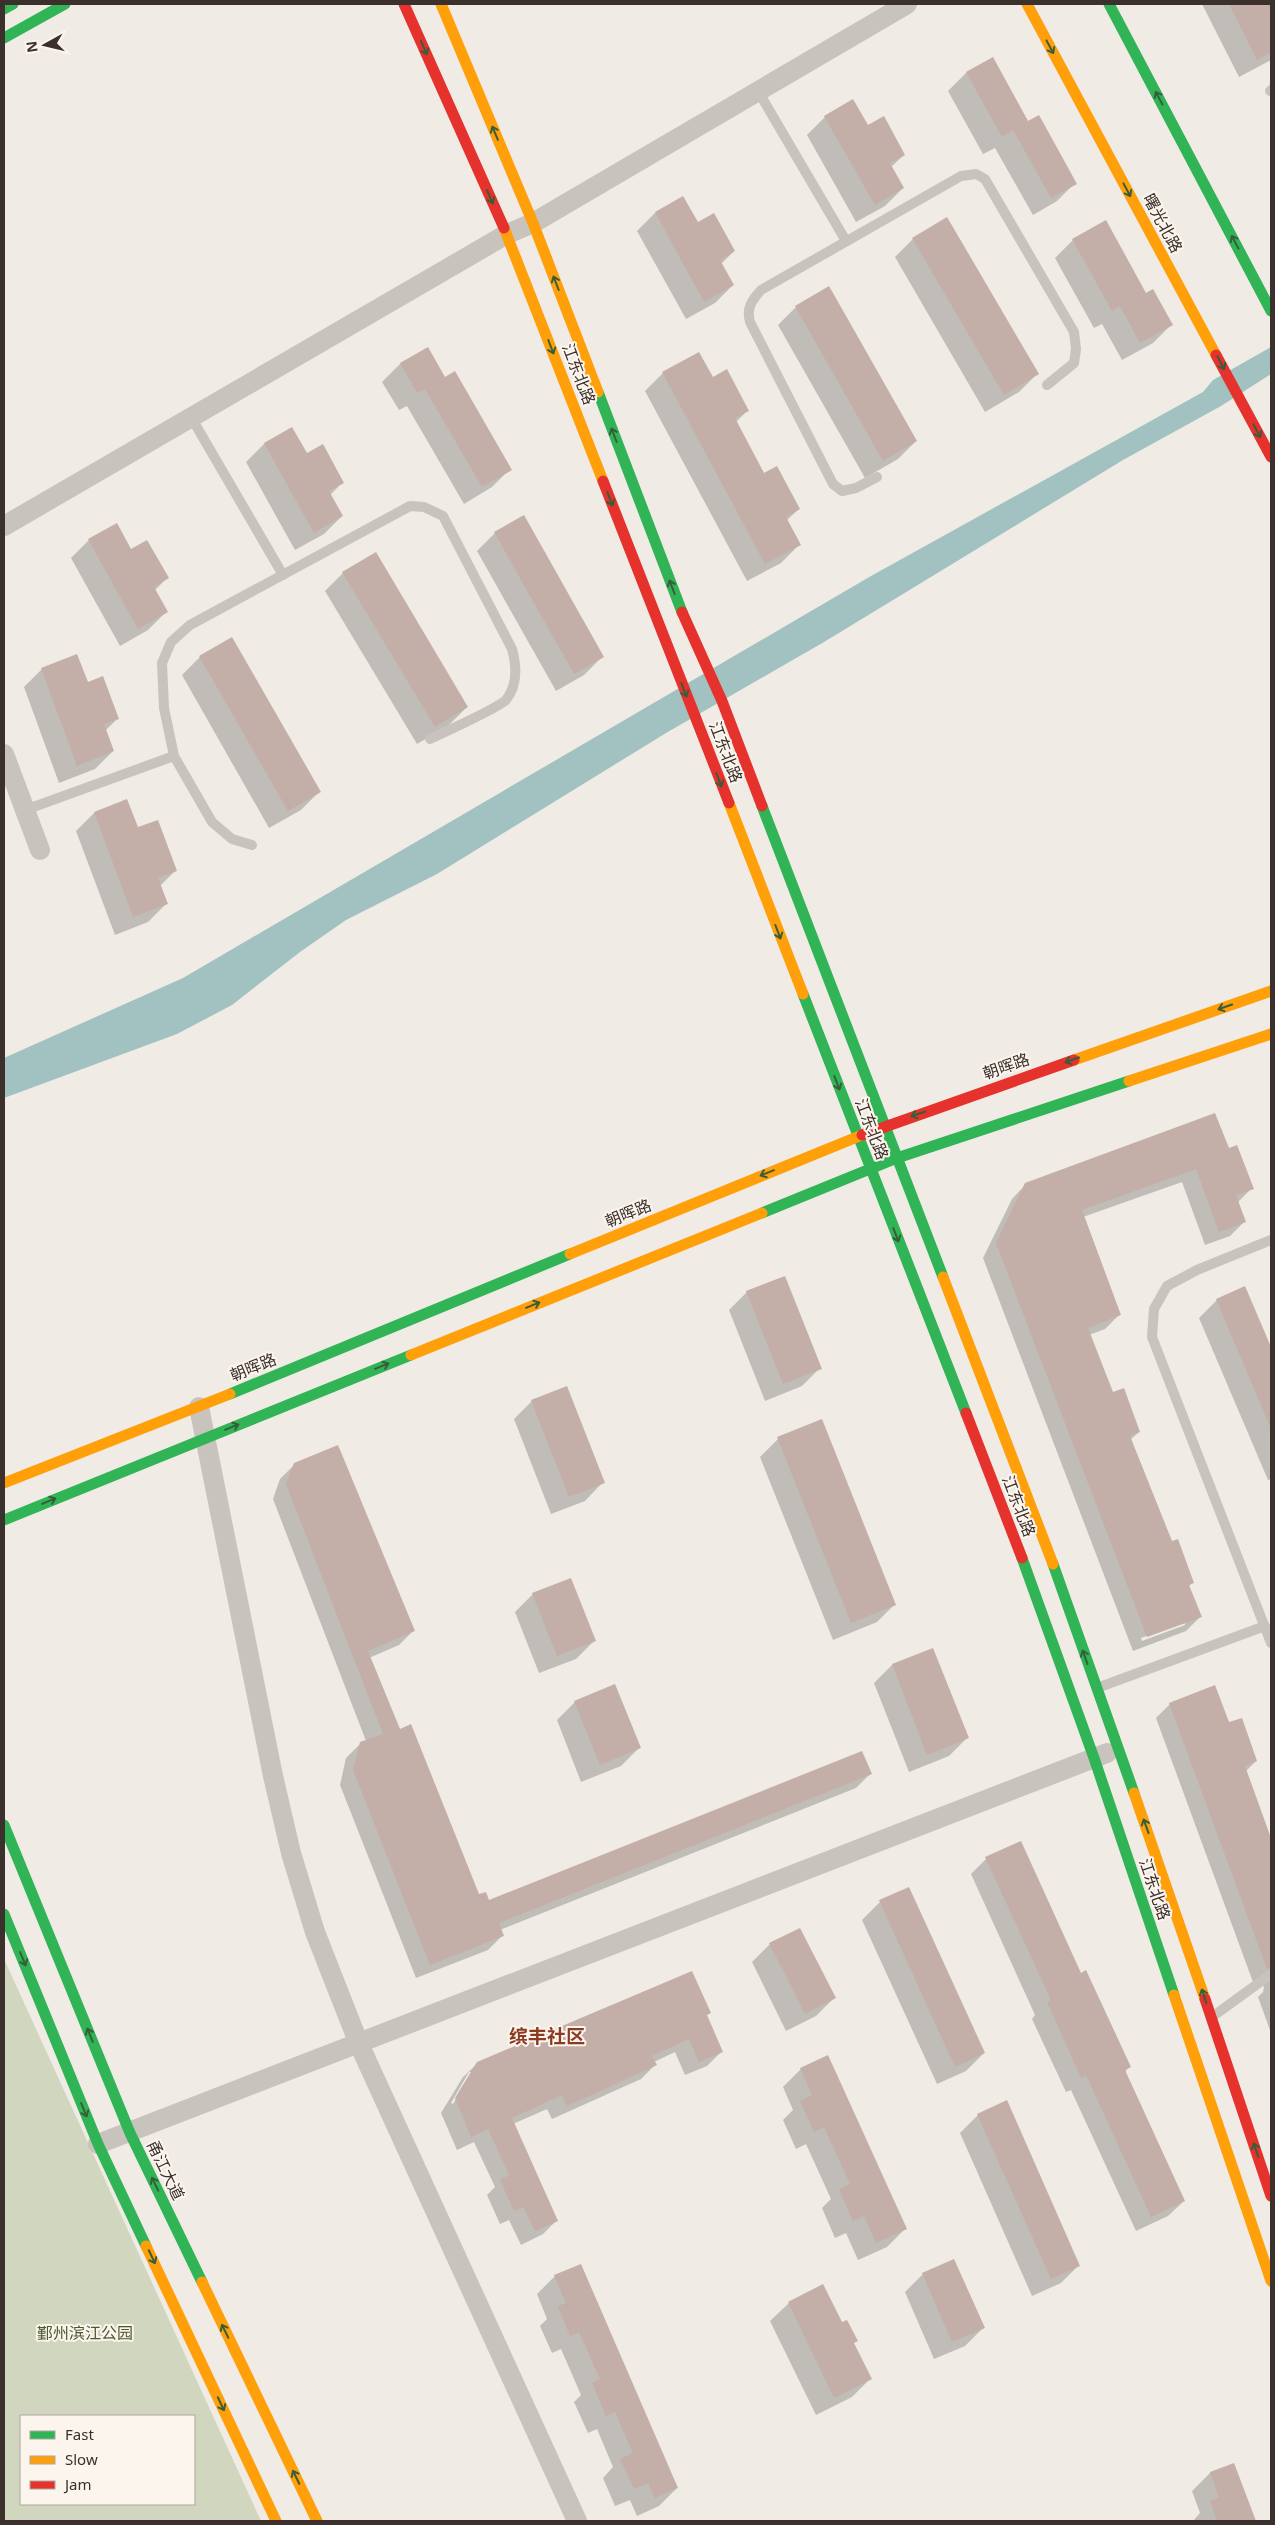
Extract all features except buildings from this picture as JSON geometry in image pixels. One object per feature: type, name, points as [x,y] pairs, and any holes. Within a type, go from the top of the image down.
[{"type":"main road","points":[[4,9],[13,4]]},
{"type":"main road","points":[[4,38],[65,4]]},
{"type":"main road","name":"江东北路","points":[[404,4],[507,234],[1022,1559],[1094,1758],[1271,2281]]},
{"type":"main road","name":"江东北路","points":[[441,4],[533,222],[691,632],[722,702],[1050,1556],[1171,1897],[1271,2196]]},
{"type":"main road","name":"曙光北路","points":[[1027,4],[1271,457]]},
{"type":"main road","points":[[1110,4],[1271,311]]},
{"type":"main road","name":"朝晖路","points":[[4,1482],[199,1407],[885,1125],[1271,991]]},
{"type":"main road","points":[[4,1520],[870,1168],[1271,1034]]},
{"type":"main road","name":"甬江大道","points":[[4,1825],[130,2133],[317,2521]]},
{"type":"main road","points":[[4,1914],[98,2144],[276,2521]]},
{"type":"main road","points":[[1259,2248],[1271,2241]]},
{"type":"street","points":[[4,526],[507,234],[533,222],[907,4]]},
{"type":"street","points":[[4,754],[40,850]]},
{"type":"street","points":[[199,1407],[256,1699],[291,1853],[315,1932],[359,2044],[577,2521]]},
{"type":"street","points":[[98,2144],[1118,1749]]},
{"type":"lane","points":[[758,91],[846,241]]},
{"type":"lane","points":[[877,477],[856,488],[842,491],[833,484],[750,322],[747,312],[752,300],[761,290],[961,176],[976,174],[985,179],[1074,332],[1076,349],[1074,363],[1046,385]]},
{"type":"lane","points":[[191,417],[283,575]]},
{"type":"lane","points":[[252,844],[232,839],[212,822],[174,756],[164,708],[162,663],[171,642],[190,625],[410,506],[424,506],[443,516],[512,649],[516,662],[516,682],[505,701],[430,739]]},
{"type":"lane","points":[[25,810],[174,756]]},
{"type":"lane","points":[[1271,1240],[1197,1270],[1167,1286],[1154,1309],[1152,1337],[1271,1643]]},
{"type":"lane","points":[[1096,1688],[1265,1626]]},
{"type":"lane","points":[[1212,2017],[1271,1974]]},
{"type":"green space","name":"鄞州滨江公园","points":[[4,1959],[261,2521],[4,2521]]},
{"type":"water","points":[[1271,347],[1271,374],[1221,406],[1123,460],[824,642],[666,733],[437,874],[346,920],[300,952],[232,1005],[177,1034],[4,1098],[4,1058],[183,978],[871,576],[1203,392],[1213,380]]},
{"type":"traffic: fast","points":[[4,9],[13,4]]},
{"type":"traffic: fast","points":[[4,38],[65,4]]},
{"type":"traffic: fast","points":[[1109,4],[1271,311]]},
{"type":"traffic: fast","points":[[598,392],[682,612]]},
{"type":"traffic: fast","points":[[762,806],[943,1277]]},
{"type":"traffic: fast","points":[[803,994],[966,1413]]},
{"type":"traffic: fast","points":[[762,1213],[897,1158],[1129,1081]]},
{"type":"traffic: fast","points":[[230,1394],[570,1254]]},
{"type":"traffic: fast","points":[[4,1520],[411,1355]]},
{"type":"traffic: fast","points":[[1022,1558],[1094,1758],[1174,1995]]},
{"type":"traffic: fast","points":[[1053,1564],[1134,1793]]},
{"type":"traffic: fast","points":[[4,1825],[130,2133],[202,2282]]},
{"type":"traffic: fast","points":[[4,1914],[98,2144],[146,2246]]},
{"type":"traffic: slow","points":[[441,4],[533,223],[598,392]]},
{"type":"traffic: slow","points":[[1027,4],[1216,355]]},
{"type":"traffic: slow","points":[[504,228],[603,481]]},
{"type":"traffic: slow","points":[[729,803],[803,994]]},
{"type":"traffic: slow","points":[[1074,1060],[1271,991]]},
{"type":"traffic: slow","points":[[1129,1081],[1271,1034]]},
{"type":"traffic: slow","points":[[570,1254],[862,1135]]},
{"type":"traffic: slow","points":[[411,1355],[762,1213]]},
{"type":"traffic: slow","points":[[943,1277],[1053,1564]]},
{"type":"traffic: slow","points":[[4,1483],[230,1394]]},
{"type":"traffic: slow","points":[[1134,1793],[1205,1999]]},
{"type":"traffic: slow","points":[[1174,1995],[1271,2281]]},
{"type":"traffic: slow","points":[[146,2246],[276,2521]]},
{"type":"traffic: slow","points":[[202,2282],[317,2521]]},
{"type":"traffic: jam","points":[[404,4],[504,228]]},
{"type":"traffic: jam","points":[[1216,355],[1271,457]]},
{"type":"traffic: jam","points":[[603,481],[729,803]]},
{"type":"traffic: jam","points":[[682,612],[722,701],[762,806]]},
{"type":"traffic: jam","points":[[862,1135],[1074,1060]]},
{"type":"traffic: jam","points":[[966,1413],[1022,1558]]},
{"type":"traffic: jam","points":[[1205,1999],[1271,2196]]},
{"type":"district","name":"缤丰社区","points":[[547,2036]]}]
